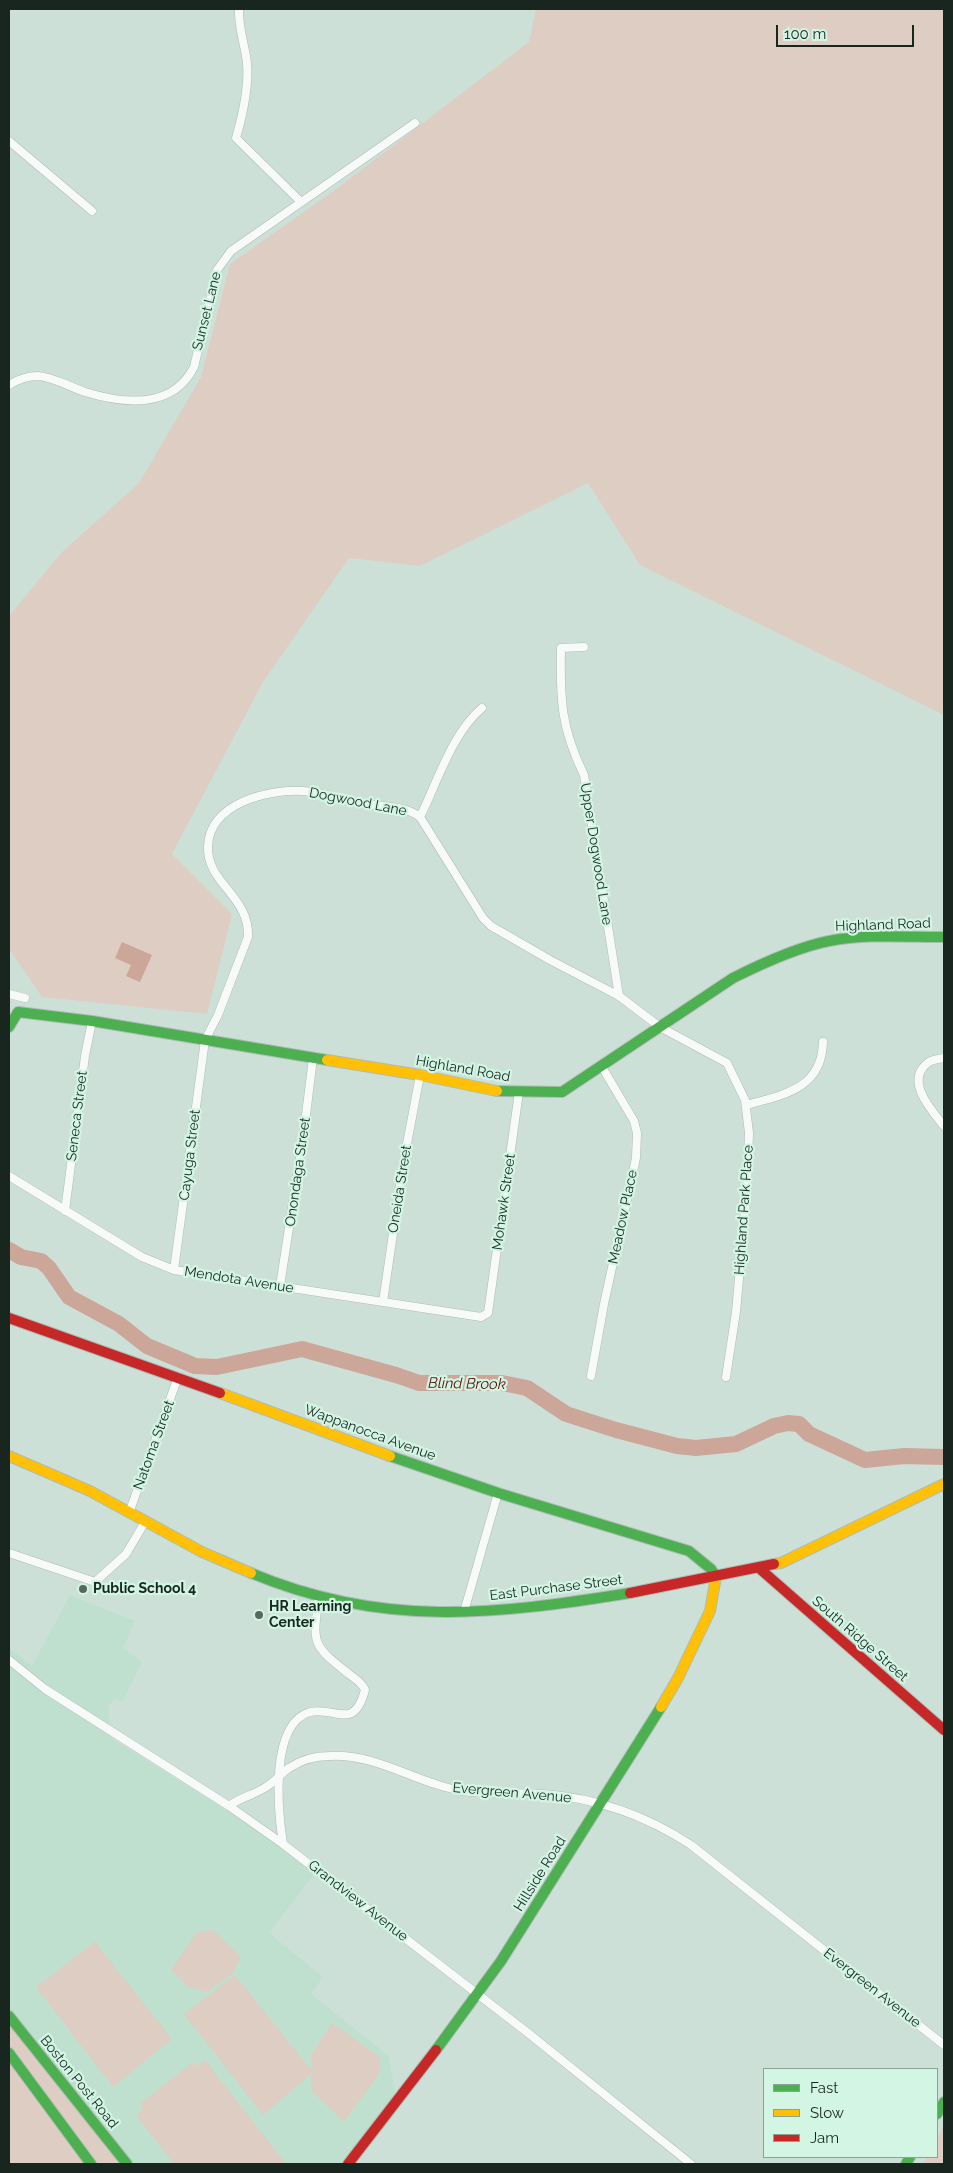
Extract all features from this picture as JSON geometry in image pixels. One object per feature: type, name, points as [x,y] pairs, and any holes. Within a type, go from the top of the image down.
[{"type":"street","points":[[239,9],[238,18],[247,63],[247,83],[236,138],[300,201]]},
{"type":"street","name":"Sunset Lane","points":[[9,384],[38,376],[102,396],[132,400],[146,400],[179,388],[188,379],[194,367],[220,263],[231,251],[300,201],[416,123]]},
{"type":"street","points":[[9,141],[92,211]]},
{"type":"street","name":"Upper Dogwood Lane","points":[[584,647],[561,648],[560,686],[562,717],[575,758],[584,775],[619,996]]},
{"type":"street","points":[[420,817],[460,734],[470,718],[482,708]]},
{"type":"street","name":"Dogwood Lane","points":[[205,1040],[218,1014],[248,937],[249,925],[244,910],[220,880],[211,864],[208,839],[212,829],[222,815],[235,806],[276,791],[304,791],[359,803],[405,809],[420,817],[474,905],[491,926],[550,960],[619,996],[660,1026]]},
{"type":"street","name":"Highland Road","points":[[9,1027],[18,1012],[92,1021],[420,1075],[503,1092],[562,1092],[733,978],[755,967],[828,941],[853,938],[944,938]]},
{"type":"street","points":[[9,994],[24,998]]},
{"type":"street","name":"Seneca Street","points":[[65,1211],[85,1056],[92,1021]]},
{"type":"street","name":"Highland Park Place","points":[[660,1026],[727,1063],[746,1104],[749,1134],[747,1189],[736,1312],[726,1377]]},
{"type":"street","name":"Cayuga Street","points":[[174,1270],[205,1040]]},
{"type":"street","points":[[746,1104],[777,1097],[802,1086],[815,1072],[823,1057],[823,1042]]},
{"type":"street","name":"Onondaga Street","points":[[280,1286],[304,1131],[313,1058]]},
{"type":"street","points":[[944,1058],[929,1062],[919,1079],[924,1102],[944,1126]]},
{"type":"street","name":"Meadow Place","points":[[591,1376],[604,1304],[636,1158],[637,1134],[634,1121],[602,1067]]},
{"type":"street","name":"Oneida Street","points":[[383,1302],[403,1165],[420,1075]]},
{"type":"street","name":"Mohawk Street","points":[[489,1311],[519,1092]]},
{"type":"street","name":"Mendota Avenue","points":[[9,1176],[142,1257],[174,1270],[481,1317],[489,1311]]},
{"type":"street","name":"Wappanocca Avenue","points":[[9,1318],[178,1377],[383,1454],[498,1493],[689,1551],[711,1568],[716,1577]]},
{"type":"street","name":"Natoma Street","points":[[129,1513],[178,1377]]},
{"type":"street","points":[[9,1456],[69,1481],[129,1513]]},
{"type":"street","points":[[759,1568],[781,1563],[944,1484]]},
{"type":"street","points":[[464,1612],[498,1493]]},
{"type":"street","name":"East Purchase Street","points":[[129,1513],[202,1552],[283,1586],[339,1602],[400,1611],[464,1612],[520,1609],[575,1602],[759,1568]]},
{"type":"street","points":[[9,1553],[95,1582],[126,1554],[145,1522]]},
{"type":"street","name":"South Ridge Street","points":[[759,1568],[944,1730]]},
{"type":"street","name":"Hillside Road","points":[[348,2164],[502,1961],[601,1804],[678,1678],[710,1611],[716,1577]]},
{"type":"street","points":[[283,1844],[278,1810],[285,1735],[297,1720],[310,1712],[347,1715],[357,1709],[365,1690],[362,1682],[324,1654],[319,1647],[315,1622],[319,1597]]},
{"type":"street","name":"Grandview Avenue","points":[[9,1660],[47,1690],[229,1806],[283,1844],[478,1993],[691,2164]]},
{"type":"street","name":"Evergreen Avenue","points":[[229,1806],[240,1798],[266,1787],[290,1767],[312,1758],[349,1756],[395,1768],[431,1782],[463,1791],[510,1795],[540,1793],[601,1804],[627,1812],[651,1822],[691,1845],[944,2045]]},
{"type":"street","name":"Boston Post Road","points":[[9,2016],[127,2164]]},
{"type":"street","points":[[9,2053],[91,2164]]},
{"type":"shaded area","points":[[536,9],[944,9],[944,715],[640,565],[588,483],[420,566],[349,558],[263,682],[172,854],[232,914],[207,1014],[42,997],[9,949],[9,616],[61,553],[139,483],[201,377],[230,264],[339,187],[529,42]]},
{"type":"shaded area","points":[[122,942],[152,955],[140,982],[126,976],[131,965],[115,958]]},
{"type":"shaded area","points":[[70,1595],[135,1621],[123,1648],[142,1662],[122,1702],[115,1698],[108,1707],[111,1738],[265,1835],[315,1873],[269,1933],[323,1977],[311,1994],[389,2056],[396,2099],[344,2164],[132,2164],[9,2008],[9,1648],[32,1666]]},
{"type":"shaded area","points":[[213,1930],[241,1957],[233,1973],[207,1992],[188,1987],[171,1970],[197,1932]]},
{"type":"shaded area","points":[[95,1942],[172,2039],[113,2087],[36,1987]]},
{"type":"shaded area","points":[[235,1975],[311,2070],[312,2053],[332,2023],[380,2057],[379,2074],[344,2122],[311,2090],[311,2074],[263,2115],[184,2014]]},
{"type":"shaded area","points":[[9,2022],[104,2141],[105,2147],[112,2151],[122,2164],[98,2164],[9,2044]]},
{"type":"shaded area","points":[[9,2059],[87,2164],[9,2164]]},
{"type":"shaded area","points":[[205,2060],[286,2164],[174,2164],[136,2115],[143,2109],[140,2104],[193,2062],[197,2067]]},
{"type":"shaded area","points":[[944,2125],[944,2164],[923,2164],[926,2158],[938,2158],[938,2137]]},
{"type":"waterway","name":"Blind Brook","points":[[9,1250],[21,1257],[41,1261],[49,1268],[69,1297],[119,1324],[147,1346],[195,1366],[217,1367],[302,1349],[419,1383],[502,1383],[527,1388],[566,1414],[616,1430],[677,1446],[696,1448],[736,1444],[774,1426],[788,1423],[799,1424],[809,1434],[865,1460],[904,1456],[944,1457]]},
{"type":"traffic: fast","points":[[497,1091],[562,1092],[733,978],[805,947],[857,937],[944,937]]},
{"type":"traffic: fast","points":[[9,1027],[18,1012],[92,1021],[327,1060]]},
{"type":"traffic: fast","points":[[390,1456],[498,1493],[689,1551],[711,1569],[716,1577]]},
{"type":"traffic: fast","points":[[251,1573],[299,1591],[346,1602],[393,1609],[439,1612],[532,1607],[630,1593]]},
{"type":"traffic: fast","points":[[436,2050],[501,1961],[661,1707]]},
{"type":"traffic: fast","points":[[9,2016],[127,2164]]},
{"type":"traffic: fast","points":[[9,2053],[91,2164]]},
{"type":"traffic: fast","points":[[938,2112],[944,2102]]},
{"type":"traffic: fast","points":[[906,2164],[909,2158]]},
{"type":"traffic: slow","points":[[327,1060],[420,1075],[497,1091]]},
{"type":"traffic: slow","points":[[220,1393],[390,1456]]},
{"type":"traffic: slow","points":[[9,1456],[90,1491],[202,1552],[251,1573]]},
{"type":"traffic: slow","points":[[774,1564],[781,1563],[944,1484]]},
{"type":"traffic: slow","points":[[661,1707],[678,1678],[710,1611],[716,1577]]},
{"type":"traffic: jam","points":[[9,1318],[220,1393]]},
{"type":"traffic: jam","points":[[630,1593],[774,1564]]},
{"type":"traffic: jam","points":[[759,1568],[944,1730]]},
{"type":"traffic: jam","points":[[348,2164],[436,2050]]},
{"type":"place","name":"Public School 4","points":[[83,1589]]},
{"type":"place","name":"HR Learning Center","points":[[259,1615]]}]
